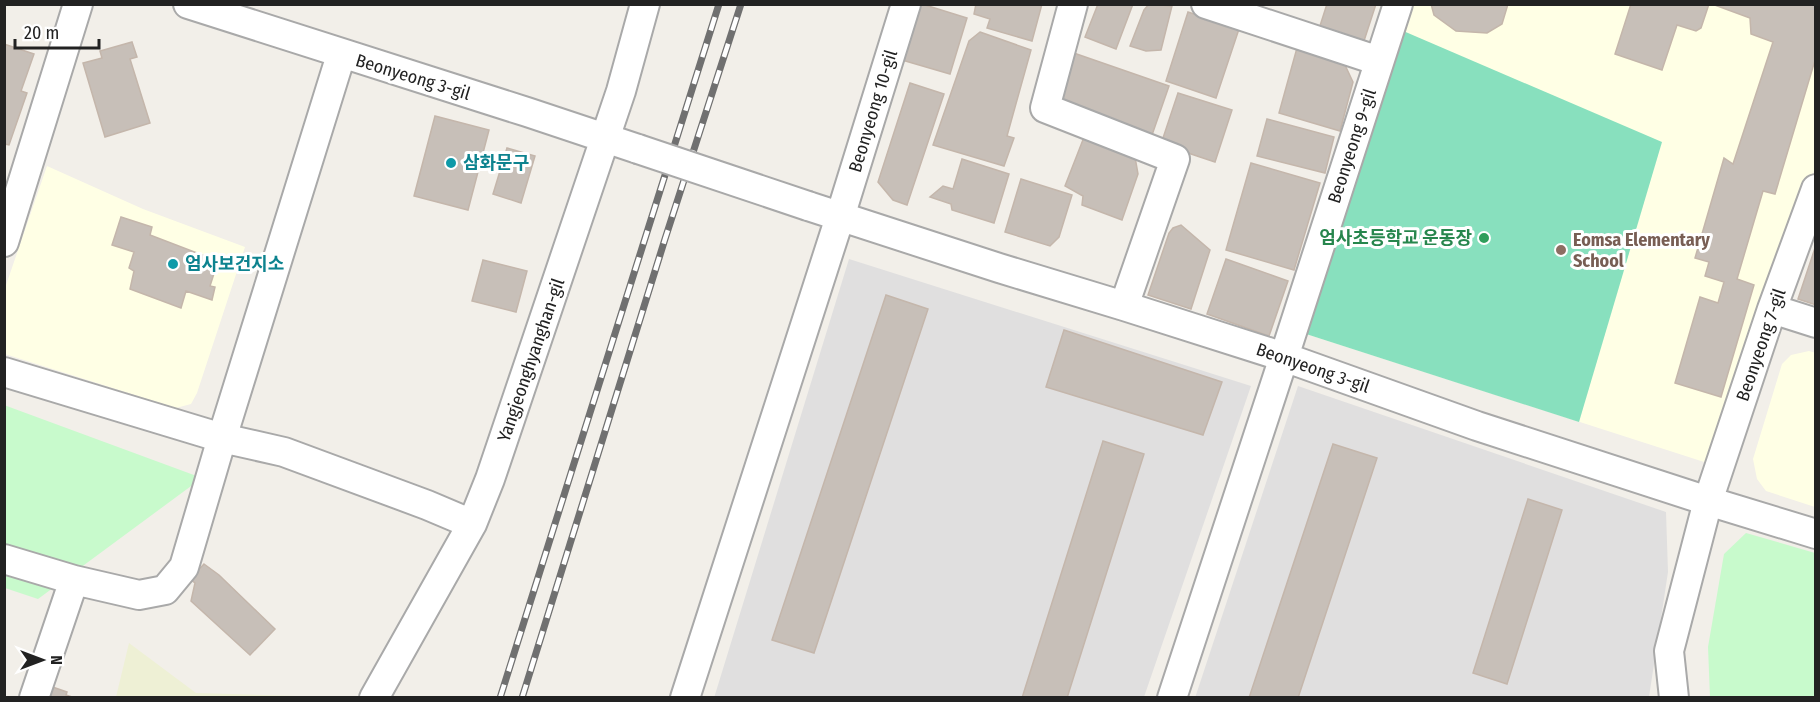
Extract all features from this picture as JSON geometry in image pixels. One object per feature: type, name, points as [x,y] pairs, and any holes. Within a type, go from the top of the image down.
[{"type":"street","points":[[4,242],[78,4]]},
{"type":"street","name":"Beonyeong 3-gil","points":[[188,4],[605,138],[840,217],[1284,357],[1477,426],[1815,534]]},
{"type":"street","name":"Yangjeonghyanghan-gil","points":[[374,698],[472,524],[504,440],[621,91],[645,4]]},
{"type":"street","name":"Beonyeong 10-gil","points":[[685,698],[906,4]]},
{"type":"street","points":[[1073,4],[1045,108],[1175,159],[1124,306]]},
{"type":"street","name":"Beonyeong 9-gil","points":[[1172,698],[1398,4]]},
{"type":"street","points":[[1208,5],[1379,61]]},
{"type":"street","points":[[4,559],[139,596],[165,590],[184,567],[342,55]]},
{"type":"street","name":"Beonyeong 7-gil","points":[[1674,698],[1669,651],[1708,501],[1815,189]]},
{"type":"street","points":[[1772,309],[1815,323]]},
{"type":"street","points":[[4,372],[222,438],[284,452],[408,497],[472,524]]},
{"type":"street","points":[[34,698],[74,580]]},
{"type":"shaded area","name":"Eomsa Elementary School","points":[[1409,5],[1815,5],[1815,167],[1729,470],[1303,333]]},
{"type":"shaded area","points":[[47,166],[143,209],[245,247],[197,393],[191,404],[176,408],[5,354],[5,288]]},
{"type":"shaded area","points":[[849,259],[1251,386],[1144,697],[714,698]]},
{"type":"shaded area","points":[[1809,351],[1816,353],[1815,507],[1766,491],[1757,479],[1753,459],[1782,364],[1791,355]]},
{"type":"shaded area","points":[[1298,386],[1666,512],[1668,572],[1649,697],[1195,698]]},
{"type":"shaded area","points":[[129,643],[196,693],[332,697],[116,697]]},
{"type":"green space","name":"엄사초등학교 운동장","points":[[1401,30],[1662,142],[1579,422],[1303,333]]},
{"type":"green space","points":[[4,405],[202,478],[38,599],[5,588]]},
{"type":"green space","points":[[1746,533],[1815,553],[1815,697],[1710,697],[1708,647],[1724,554]]},
{"type":"building","points":[[911,4],[922,4],[967,18],[950,74],[895,58]]},
{"type":"building","points":[[976,4],[1042,4],[1032,41],[987,28],[990,19],[974,14]]},
{"type":"building","points":[[1098,4],[1133,4],[1116,49],[1085,37]]},
{"type":"building","points":[[1149,4],[1172,6],[1161,50],[1146,51],[1130,46],[1144,10]]},
{"type":"building","points":[[1327,4],[1376,4],[1362,47],[1318,32]]},
{"type":"building","points":[[1431,4],[1508,4],[1502,24],[1487,33],[1456,31],[1434,15]]},
{"type":"building","points":[[1631,4],[1709,4],[1701,28],[1696,31],[1677,25],[1662,70],[1615,54]]},
{"type":"building","points":[[1712,4],[1816,4],[1816,57],[1775,194],[1763,191],[1737,279],[1754,285],[1721,397],[1675,383],[1700,297],[1718,303],[1724,282],[1705,276],[1709,262],[1695,258],[1724,158],[1733,164],[1773,42],[1751,34],[1750,18]]},
{"type":"building","points":[[1188,12],[1239,29],[1216,98],[1166,81]]},
{"type":"building","points":[[980,32],[1031,50],[1007,136],[1014,138],[1004,166],[933,145],[969,41]]},
{"type":"building","points":[[132,42],[137,57],[130,59],[150,123],[105,137],[83,63],[102,58],[100,51]]},
{"type":"building","points":[[4,44],[34,54],[21,91],[27,93],[9,145],[4,144]]},
{"type":"building","points":[[1297,48],[1343,61],[1353,82],[1340,131],[1279,113]]},
{"type":"building","points":[[1068,51],[1169,86],[1152,135],[1051,100]]},
{"type":"building","points":[[910,83],[944,94],[907,205],[893,200],[878,182]]},
{"type":"building","points":[[1178,93],[1232,110],[1215,162],[1161,144]]},
{"type":"building","name":"삼화문구","points":[[435,116],[489,130],[468,210],[414,196]]},
{"type":"building","points":[[1267,119],[1334,137],[1325,173],[1257,156]]},
{"type":"building","points":[[1086,132],[1135,157],[1138,174],[1122,220],[1082,205],[1083,196],[1065,186]]},
{"type":"building","points":[[507,148],[535,156],[521,203],[493,194]]},
{"type":"building","points":[[962,159],[1009,174],[994,223],[952,210],[951,204],[930,197],[943,186],[953,189]]},
{"type":"building","points":[[1251,163],[1320,183],[1294,270],[1226,250]]},
{"type":"building","points":[[1021,179],[1072,195],[1059,237],[1050,246],[1005,232]]},
{"type":"building","name":"엄사보건지소","points":[[121,217],[152,227],[150,235],[218,261],[210,286],[215,287],[212,300],[186,291],[181,308],[130,289],[134,271],[129,268],[134,252],[112,245]]},
{"type":"building","points":[[1181,225],[1210,250],[1191,309],[1148,295],[1169,233],[1173,228]]},
{"type":"building","points":[[1816,245],[1816,305],[1798,299]]},
{"type":"building","points":[[1226,259],[1288,281],[1269,336],[1207,314]]},
{"type":"building","points":[[483,260],[527,271],[516,312],[472,301]]},
{"type":"building","points":[[886,295],[928,309],[814,653],[772,640]]},
{"type":"building","points":[[1064,330],[1222,382],[1203,435],[1046,387]]},
{"type":"building","points":[[1103,441],[1144,454],[1067,698],[1022,698]]},
{"type":"building","points":[[1333,444],[1377,458],[1298,698],[1249,698]]},
{"type":"building","points":[[1528,499],[1562,510],[1507,684],[1473,673]]},
{"type":"building","points":[[204,564],[219,575],[275,629],[250,655],[191,601],[195,583],[190,579]]},
{"type":"building","points":[[41,683],[67,692],[66,695],[75,698],[37,698]]},
{"type":"railway","points":[[500,698],[719,4]]},
{"type":"railway","points":[[522,698],[741,4]]},
{"type":"place","name":"삼화문구","points":[[451,163]]},
{"type":"place","name":"엄사초등학교 운동장","points":[[1484,238]]},
{"type":"place","name":"Eomsa Elementary School","points":[[1561,250]]},
{"type":"place","name":"엄사보건지소","points":[[173,264]]}]
